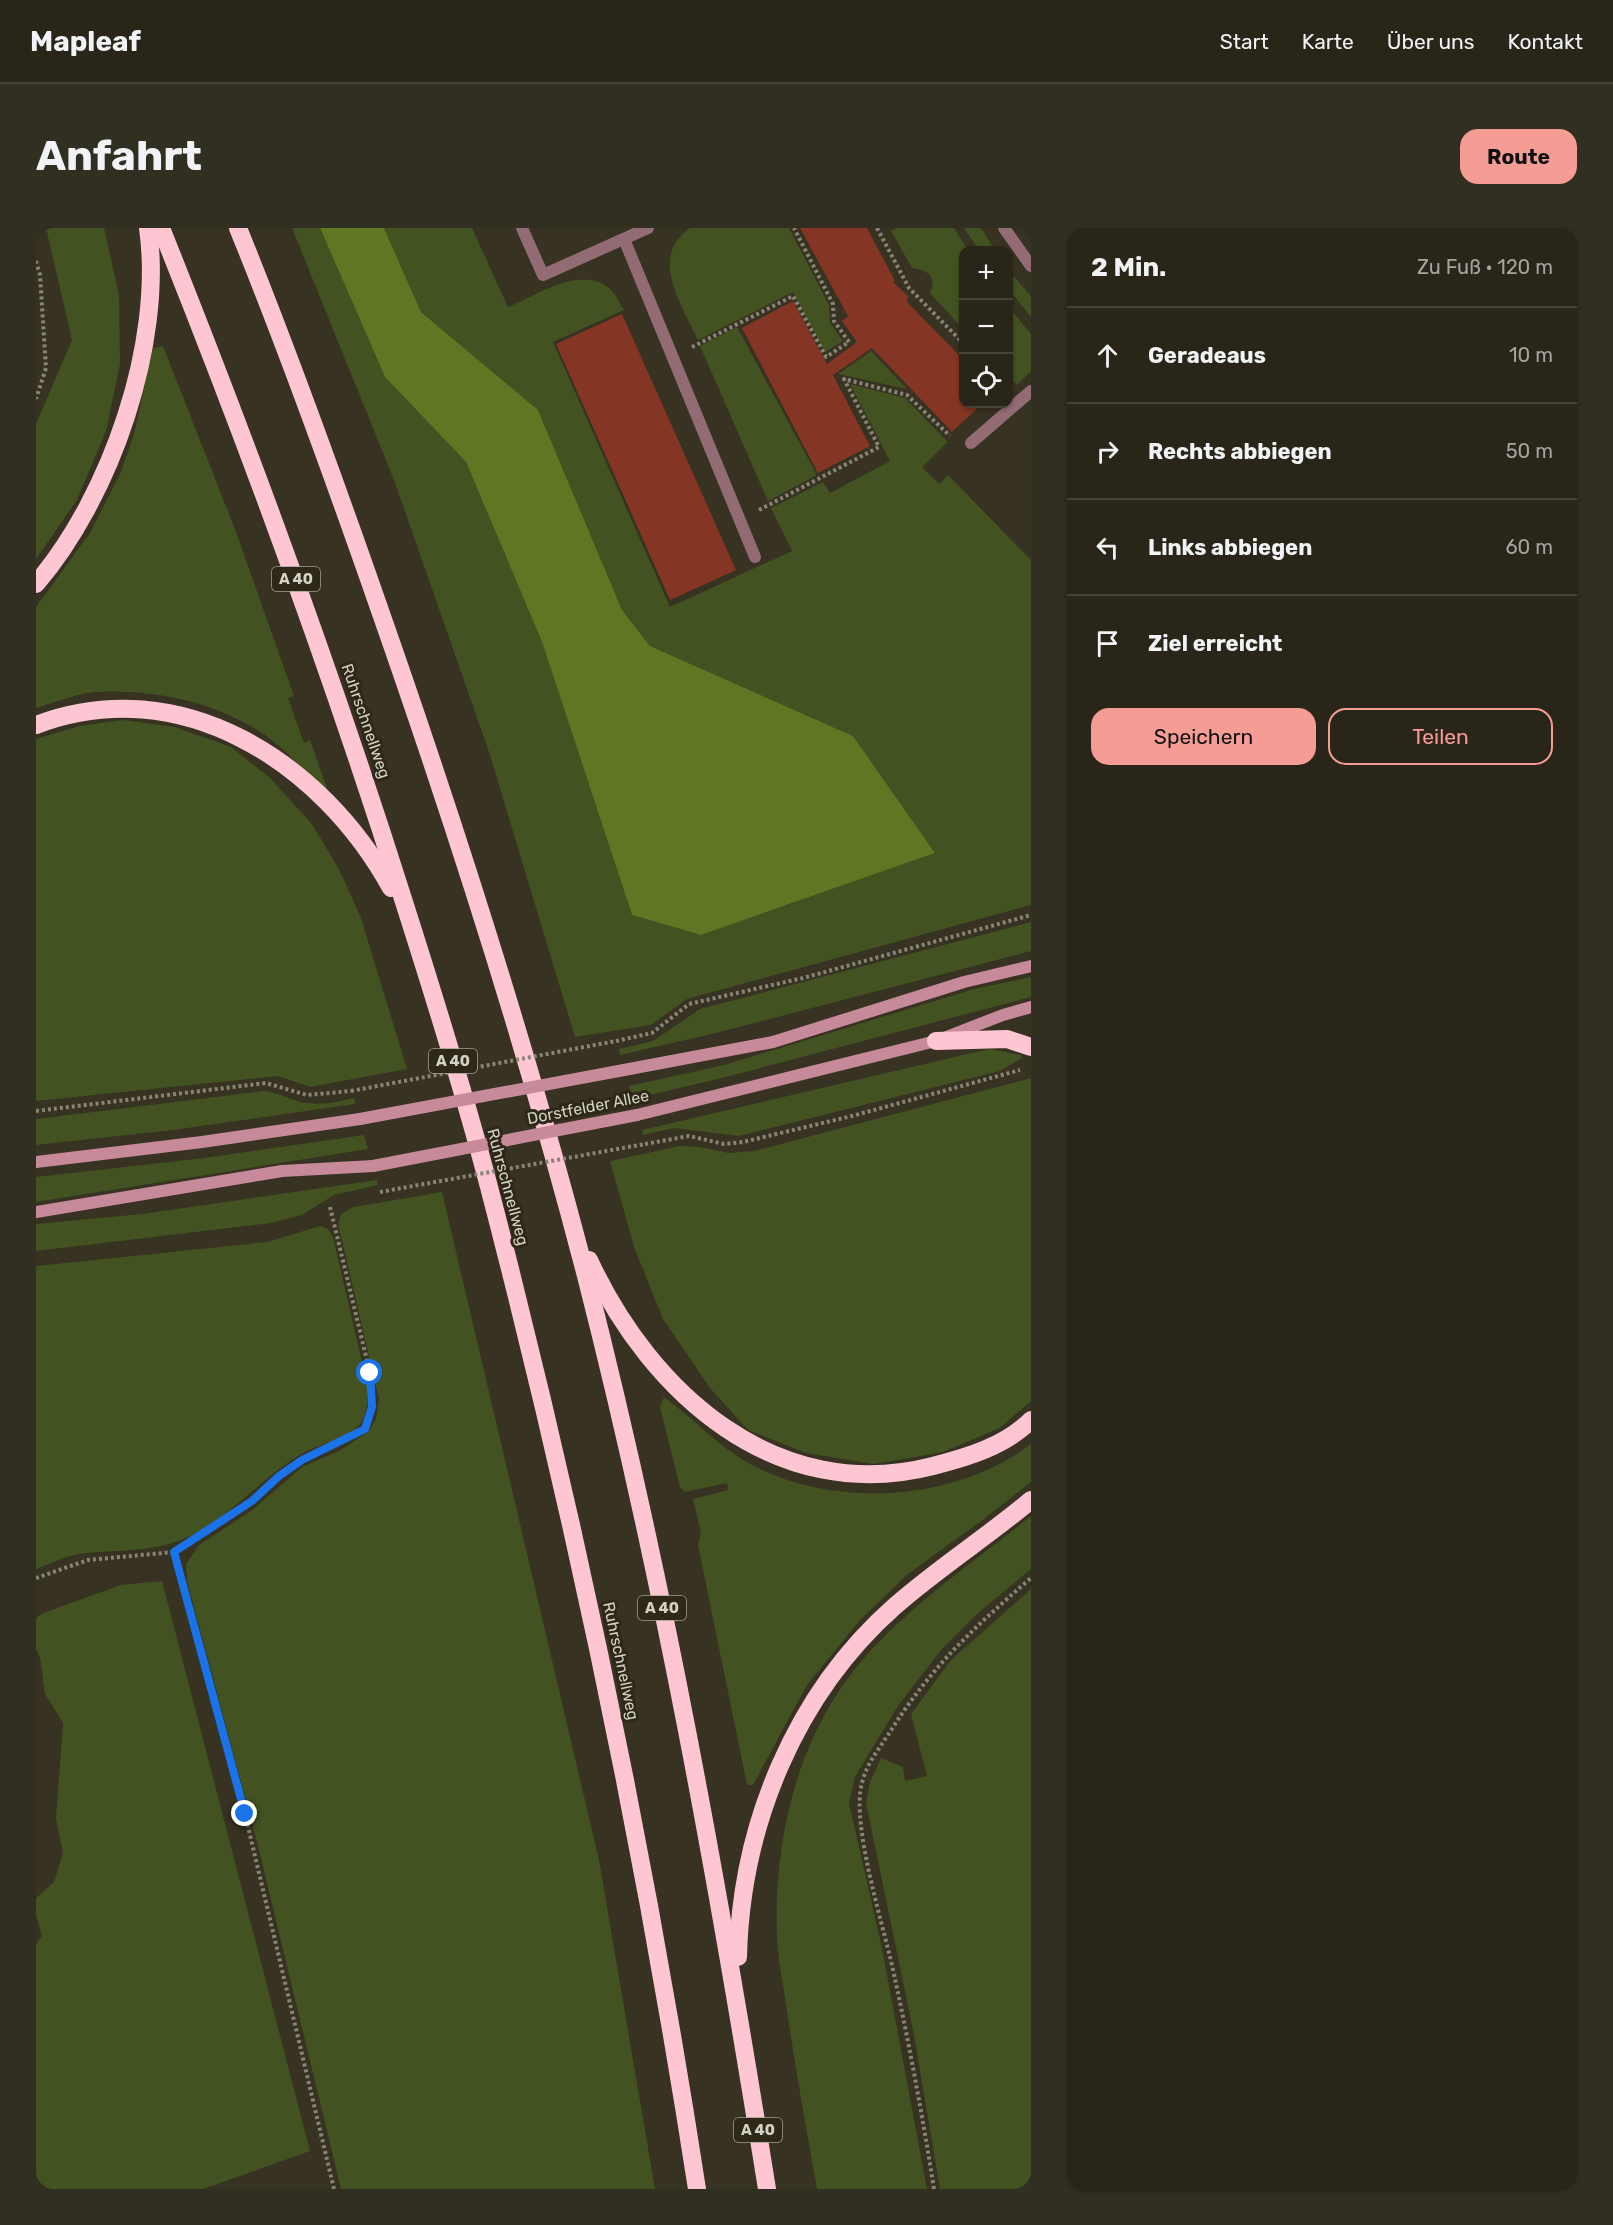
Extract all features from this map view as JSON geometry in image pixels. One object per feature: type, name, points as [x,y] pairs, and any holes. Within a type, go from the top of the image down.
[{"type":"highway","points":[[36,584],[71,536],[88,507],[120,435],[147,316],[151,266],[148,228]]},
{"type":"highway","name":"Ruhrschnellweg","points":[[161,228],[228,397],[354,745],[415,936],[489,1186],[562,1485],[626,1780],[698,2189]]},
{"type":"highway","name":"A 40","points":[[238,228],[334,479],[421,726],[514,1019],[566,1205],[642,1515],[696,1774],[739,2014],[767,2189]]},
{"type":"highway","points":[[36,725],[88,710],[153,711],[175,713],[214,724],[252,744],[316,793],[360,840],[378,864],[415,936]]},
{"type":"highway","points":[[936,1041],[1007,1039],[1031,1047]]},
{"type":"highway","points":[[566,1205],[595,1274],[621,1319],[651,1362],[688,1401],[730,1433],[761,1450],[804,1466],[831,1472],[862,1474],[912,1472],[973,1456],[1023,1428],[1031,1420]]},
{"type":"highway","points":[[739,2014],[739,1914],[747,1867],[761,1812],[780,1762],[850,1651],[893,1608],[944,1564],[1031,1500]]},
{"type":"main road","name":"Dorstfelder Allee","points":[[36,1162],[202,1142],[360,1119],[773,1042],[964,982],[1031,966]]},
{"type":"main road","name":"Dorstfelder Allee","points":[[36,1212],[282,1171],[373,1166],[637,1115],[936,1041],[1003,1015],[1031,1007]]},
{"type":"street","points":[[522,228],[543,275],[648,228]]},
{"type":"street","points":[[1004,228],[1031,266]]},
{"type":"street","points":[[624,239],[755,557]]},
{"type":"street","points":[[971,443],[1031,391]]},
{"type":"path","points":[[672,357],[793,296],[826,357],[849,342],[834,321],[833,304],[794,228]]},
{"type":"path","points":[[878,228],[909,288],[959,339]]},
{"type":"path","points":[[36,261],[40,275],[46,368],[36,399]]},
{"type":"path","points":[[740,520],[879,447],[844,379],[908,395],[962,448],[971,443]]},
{"type":"path","points":[[36,1111],[266,1083],[308,1095],[351,1090],[616,1041],[652,1033],[689,1004],[803,978],[1031,915]]},
{"type":"path","points":[[380,1192],[689,1136],[724,1144],[743,1142],[981,1082],[1012,1073],[1026,1066]]},
{"type":"path","points":[[36,1578],[88,1560],[174,1552],[252,1501],[279,1476],[302,1460],[365,1429],[372,1400],[370,1373],[330,1207]]},
{"type":"path","points":[[174,1552],[245,1814],[334,2189]]},
{"type":"path","points":[[934,2189],[895,1977],[859,1812],[859,1796],[866,1770],[874,1755],[905,1708],[946,1655],[1031,1578]]},
{"type":"green space","points":[[46,228],[104,228],[119,295],[120,364],[106,431],[77,500],[36,559],[36,424],[72,340]]},
{"type":"green space","points":[[292,228],[320,228],[385,377],[466,462],[542,642],[632,915],[701,935],[935,853],[853,736],[650,646],[622,610],[538,410],[421,312],[384,228],[472,228],[508,307],[546,289],[575,280],[601,283],[614,293],[624,310],[553,342],[670,607],[792,551],[771,508],[823,482],[830,493],[890,461],[850,384],[905,398],[948,442],[922,467],[939,484],[948,475],[1031,560],[1031,905],[687,999],[651,1025],[575,1037],[489,752],[394,480]]},
{"type":"green space","points":[[320,228],[384,228],[421,312],[538,410],[622,610],[650,646],[853,736],[935,853],[701,935],[632,915],[542,642],[466,462],[385,377]]},
{"type":"green space","points":[[690,228],[789,228],[829,305],[830,323],[843,341],[825,352],[793,292],[698,340],[677,297],[670,267],[671,253],[678,240]]},
{"type":"green space","points":[[896,228],[954,228],[965,246],[959,246],[959,325],[930,293],[932,278],[930,275],[923,270],[912,268],[891,231]]},
{"type":"green space","points":[[964,228],[981,228],[992,246],[976,246]]},
{"type":"green space","points":[[1013,276],[1031,296],[1031,317],[1013,295]]},
{"type":"green space","points":[[1013,312],[1031,334],[1031,371],[1017,385],[1013,380]]},
{"type":"green space","points":[[737,327],[817,475],[768,501],[700,346]]},
{"type":"green space","points":[[163,346],[236,532],[294,696],[288,698],[304,743],[310,740],[330,797],[327,797],[287,753],[267,737],[245,723],[197,703],[145,693],[94,692],[36,708],[36,607],[90,533],[121,472],[134,434],[144,388],[149,349]]},
{"type":"green space","points":[[871,351],[907,389],[838,374]]},
{"type":"green space","points":[[123,720],[175,727],[231,747],[270,778],[312,824],[340,871],[361,918],[407,1069],[310,1087],[278,1076],[36,1101],[36,739],[79,726]]},
{"type":"green space","points":[[1031,922],[1031,951],[716,1033],[620,1055],[619,1049],[653,1041],[700,1009]]},
{"type":"green space","points":[[1031,977],[1031,997],[633,1099],[629,1086],[724,1065],[974,989]]},
{"type":"green space","points":[[989,1049],[1021,1055],[1022,1058],[1000,1071],[739,1136],[674,1128],[643,1135],[642,1130]]},
{"type":"green space","points":[[1031,1078],[1031,1401],[1000,1428],[943,1452],[874,1464],[806,1453],[748,1430],[710,1388],[663,1319],[634,1247],[610,1161],[680,1146],[700,1147],[729,1153],[754,1151]]},
{"type":"green space","points":[[264,1091],[314,1104],[354,1098],[355,1104],[173,1130],[36,1145],[36,1119]]},
{"type":"green space","points":[[364,1135],[368,1149],[36,1202],[36,1177],[204,1158]]},
{"type":"green space","points":[[377,1180],[378,1185],[334,1195],[302,1215],[271,1223],[36,1251],[36,1224],[142,1214]]},
{"type":"green space","points":[[442,1192],[599,1860],[655,2189],[341,2189],[257,1842],[187,1581],[186,1564],[199,1545],[251,1511],[302,1467],[339,1451],[368,1432],[376,1419],[379,1399],[338,1224],[341,1214],[353,1207]]},
{"type":"green space","points":[[320,1226],[328,1229],[333,1237],[367,1383],[366,1409],[361,1423],[342,1437],[305,1452],[287,1463],[221,1517],[185,1538],[155,1547],[74,1555],[36,1569],[36,1266],[267,1242]]},
{"type":"green space","points":[[664,1397],[727,1449],[750,1464],[783,1478],[818,1488],[856,1493],[894,1493],[931,1488],[967,1478],[1001,1463],[1031,1444],[1031,1482],[908,1574],[860,1620],[807,1685],[753,1785],[747,1785],[698,1545],[701,1533],[693,1499],[728,1490],[727,1483],[685,1492],[680,1487],[660,1407]]},
{"type":"green space","points":[[1031,1516],[1031,1569],[977,1614],[941,1650],[898,1706],[855,1777],[849,1803],[882,1948],[927,2189],[817,2189],[779,1963],[777,1937],[780,1858],[797,1780],[811,1743],[829,1708],[851,1674],[877,1644],[932,1593]]},
{"type":"green space","points":[[162,1581],[310,2151],[203,2189],[36,2189],[36,1944],[42,1936],[36,1915],[36,1898],[54,1882],[63,1853],[56,1819],[63,1723],[45,1694],[40,1657],[36,1649],[36,1618],[43,1613],[121,1585]]},
{"type":"green space","points":[[1031,1589],[1031,2189],[940,2189],[914,2035],[866,1803],[870,1782],[881,1758],[903,1767],[905,1781],[927,1776],[911,1714],[951,1660]]},
{"type":"building","points":[[800,228],[867,228],[895,281],[893,282],[908,296],[907,302],[959,355],[959,408],[978,408],[952,432],[872,348],[833,375],[870,446],[818,473],[742,328],[793,301],[827,364],[857,342],[842,321],[848,316]]},
{"type":"building","points":[[622,314],[736,570],[670,600],[556,344]]},
{"type":"route","points":[[245,1814],[174,1552],[252,1501],[279,1476],[302,1460],[365,1429],[372,1407],[370,1373]]}]
